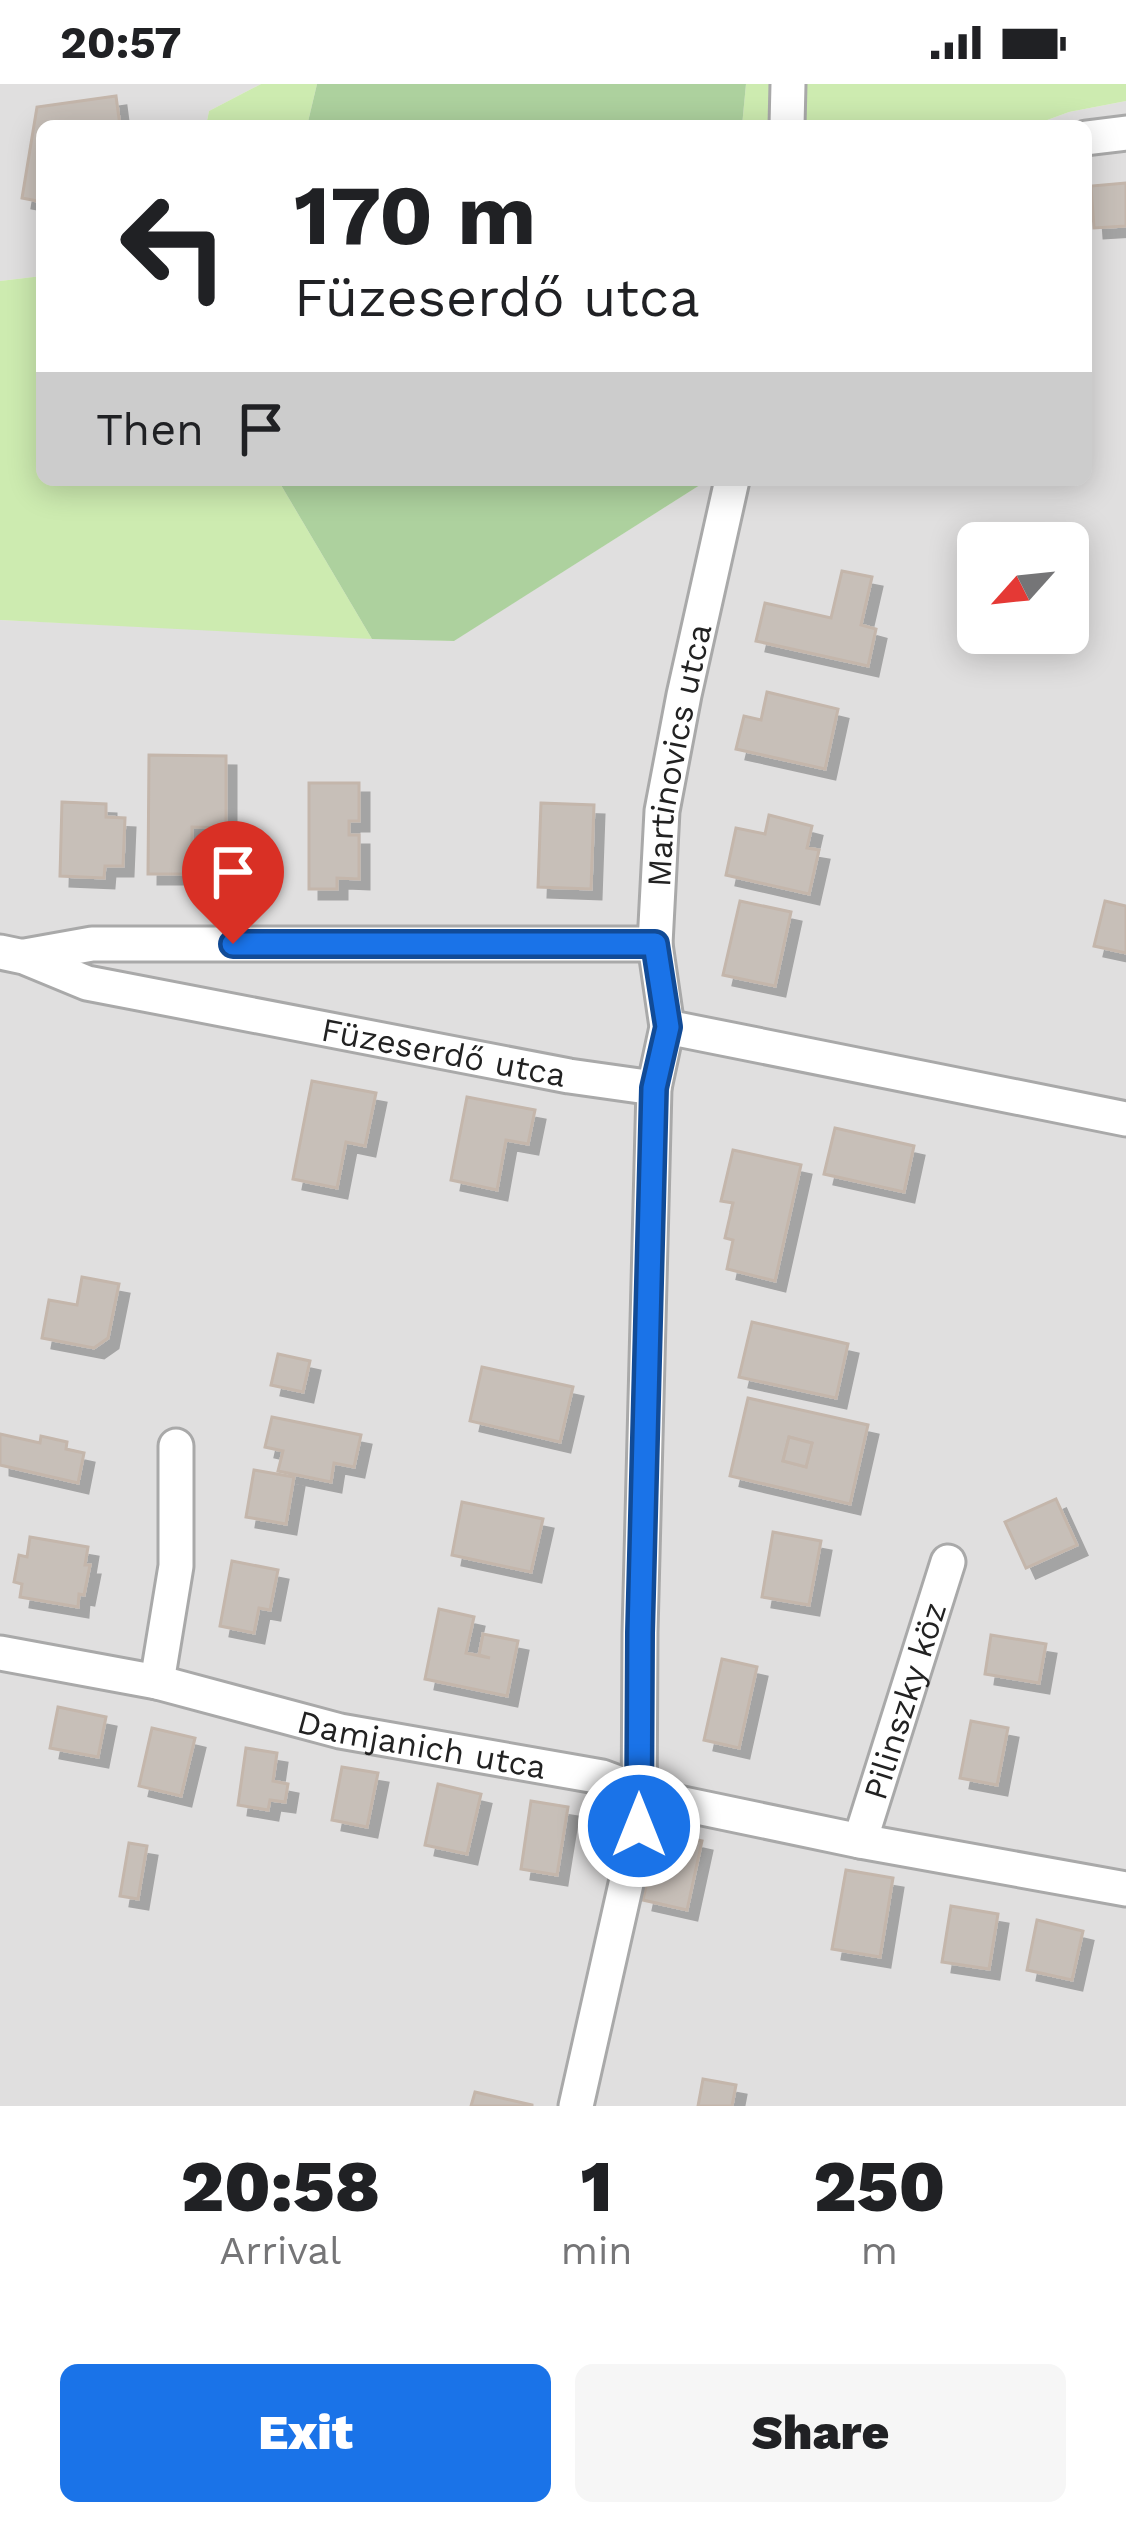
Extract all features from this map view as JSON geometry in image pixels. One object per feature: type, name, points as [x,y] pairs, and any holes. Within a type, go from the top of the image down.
[{"type":"street","points":[[788,84],[788,120]]},
{"type":"street","points":[[1092,137],[1126,134]]},
{"type":"street","name":"Martinovics utca","points":[[576,2106],[639,1826],[654,1088],[668,1027],[655,944],[662,811],[731,486]]},
{"type":"street","name":"Füzeserdő utca","points":[[12,954],[92,944],[655,944]]},
{"type":"street","name":"Füzeserdő utca","points":[[12,954],[87,983],[569,1076],[654,1088]]},
{"type":"street","points":[[668,1027],[1126,1119]]},
{"type":"street","points":[[157,1682],[176,1566],[176,1446]]},
{"type":"street","name":"Pilinszky köz","points":[[860,1841],[948,1562]]},
{"type":"street","name":"Damjanich utca","points":[[0,1653],[157,1682],[340,1731],[602,1777],[664,1800],[1126,1889]]},
{"type":"shaded area","points":[[0,84],[261,84],[209,111],[207,120],[36,120],[36,277],[0,281]]},
{"type":"shaded area","points":[[1126,101],[1126,2106],[0,2106],[0,620],[453,641],[698,486],[1092,486],[1092,120],[1047,120]]},
{"type":"green space","points":[[261,84],[317,84],[308,120],[207,120],[209,111]]},
{"type":"green space","points":[[317,84],[746,84],[743,120],[308,120]]},
{"type":"green space","points":[[746,84],[1126,84],[1126,101],[1047,120],[743,120]]},
{"type":"green space","points":[[36,277],[36,486],[282,486],[372,639],[0,620],[0,281]]},
{"type":"green space","points":[[282,486],[698,486],[454,641],[372,639]]},
{"type":"building","points":[[116,96],[119,120],[36,120],[36,201],[22,198],[37,107]]},
{"type":"building","points":[[1126,183],[1126,226],[1094,228],[1092,186]]},
{"type":"building","points":[[842,571],[872,577],[861,625],[876,629],[868,666],[756,641],[765,603],[831,618]]},
{"type":"building","points":[[767,692],[838,709],[825,769],[736,749],[744,716],[761,720]]},
{"type":"building","points":[[149,755],[226,756],[226,828],[192,827],[192,874],[148,874]]},
{"type":"building","points":[[309,783],[359,783],[359,821],[349,821],[349,835],[359,835],[359,879],[337,878],[337,889],[309,889]]},
{"type":"building","points":[[62,802],[106,804],[106,817],[125,818],[123,866],[105,866],[104,878],[60,876]]},
{"type":"building","points":[[541,803],[594,805],[591,889],[538,887]]},
{"type":"building","points":[[769,815],[812,826],[807,848],[819,850],[809,894],[726,875],[736,828],[765,834]]},
{"type":"building","points":[[740,901],[791,912],[775,986],[723,975]]},
{"type":"building","points":[[1105,901],[1126,906],[1126,953],[1094,946]]},
{"type":"building","points":[[312,1081],[376,1093],[365,1146],[346,1142],[337,1188],[293,1179]]},
{"type":"building","points":[[467,1097],[535,1110],[528,1144],[506,1140],[497,1190],[451,1180]]},
{"type":"building","points":[[835,1128],[914,1146],[904,1192],[824,1174]]},
{"type":"building","points":[[733,1150],[801,1165],[775,1281],[727,1269],[733,1240],[725,1238],[733,1203],[721,1201]]},
{"type":"building","points":[[82,1277],[119,1284],[108,1338],[94,1348],[42,1338],[49,1300],[77,1305]]},
{"type":"building","points":[[752,1322],[848,1344],[836,1398],[739,1377]]},
{"type":"building","points":[[278,1354],[310,1361],[303,1392],[271,1385]]},
{"type":"building","points":[[482,1367],[573,1387],[560,1442],[470,1421]]},
{"type":"building","points":[[748,1398],[868,1425],[850,1504],[730,1476]],"holes":[[[789,1437],[812,1443],[806,1467],[783,1461]]]},
{"type":"building","points":[[272,1417],[361,1435],[354,1467],[334,1463],[331,1482],[278,1471],[283,1451],[265,1447]]},
{"type":"building","points":[[0,1434],[40,1443],[41,1436],[67,1442],[66,1449],[84,1453],[78,1483],[0,1465]]},
{"type":"building","points":[[789,1437],[812,1443],[806,1467],[783,1461]]},
{"type":"building","points":[[254,1470],[294,1477],[286,1524],[246,1517]]},
{"type":"building","points":[[1056,1499],[1077,1545],[1026,1568],[1005,1522]]},
{"type":"building","points":[[462,1502],[543,1519],[531,1572],[452,1555]]},
{"type":"building","points":[[773,1532],[821,1541],[809,1605],[762,1597]]},
{"type":"building","points":[[30,1537],[88,1547],[85,1565],[90,1565],[78,1607],[20,1597],[22,1584],[14,1582],[19,1555],[27,1557]]},
{"type":"building","points":[[232,1561],[278,1570],[270,1610],[259,1608],[254,1633],[220,1626]]},
{"type":"building","points":[[439,1609],[474,1617],[466,1653],[490,1658],[479,1655],[483,1634],[518,1641],[507,1696],[425,1679]]},
{"type":"building","points":[[991,1635],[1046,1644],[1039,1683],[985,1674]]},
{"type":"building","points":[[722,1659],[757,1667],[739,1748],[704,1740]]},
{"type":"building","points":[[58,1707],[106,1717],[98,1757],[50,1748]]},
{"type":"building","points":[[971,1721],[1008,1728],[997,1785],[960,1778]]},
{"type":"building","points":[[152,1728],[195,1738],[181,1796],[139,1786]]},
{"type":"building","points":[[246,1748],[277,1753],[273,1781],[288,1784],[285,1802],[270,1800],[268,1810],[238,1805]]},
{"type":"building","points":[[342,1767],[378,1773],[367,1827],[332,1820]]},
{"type":"building","points":[[438,1784],[481,1794],[467,1854],[425,1845]]},
{"type":"building","points":[[531,1801],[568,1807],[557,1875],[521,1869]]},
{"type":"building","points":[[658,1831],[702,1841],[687,1910],[643,1900]]},
{"type":"building","points":[[129,1843],[147,1846],[138,1899],[120,1896]]},
{"type":"building","points":[[846,1870],[893,1878],[880,1957],[832,1949]]},
{"type":"building","points":[[951,1906],[998,1914],[989,1969],[942,1962]]},
{"type":"building","points":[[1037,1920],[1083,1931],[1072,1980],[1027,1970]]},
{"type":"building","points":[[703,2079],[736,2085],[732,2106],[698,2106]]},
{"type":"building","points":[[475,2092],[532,2105],[532,2106],[471,2106]]},
{"type":"route","points":[[233,944],[655,944],[668,1027],[654,1088],[639,1826]]}]
